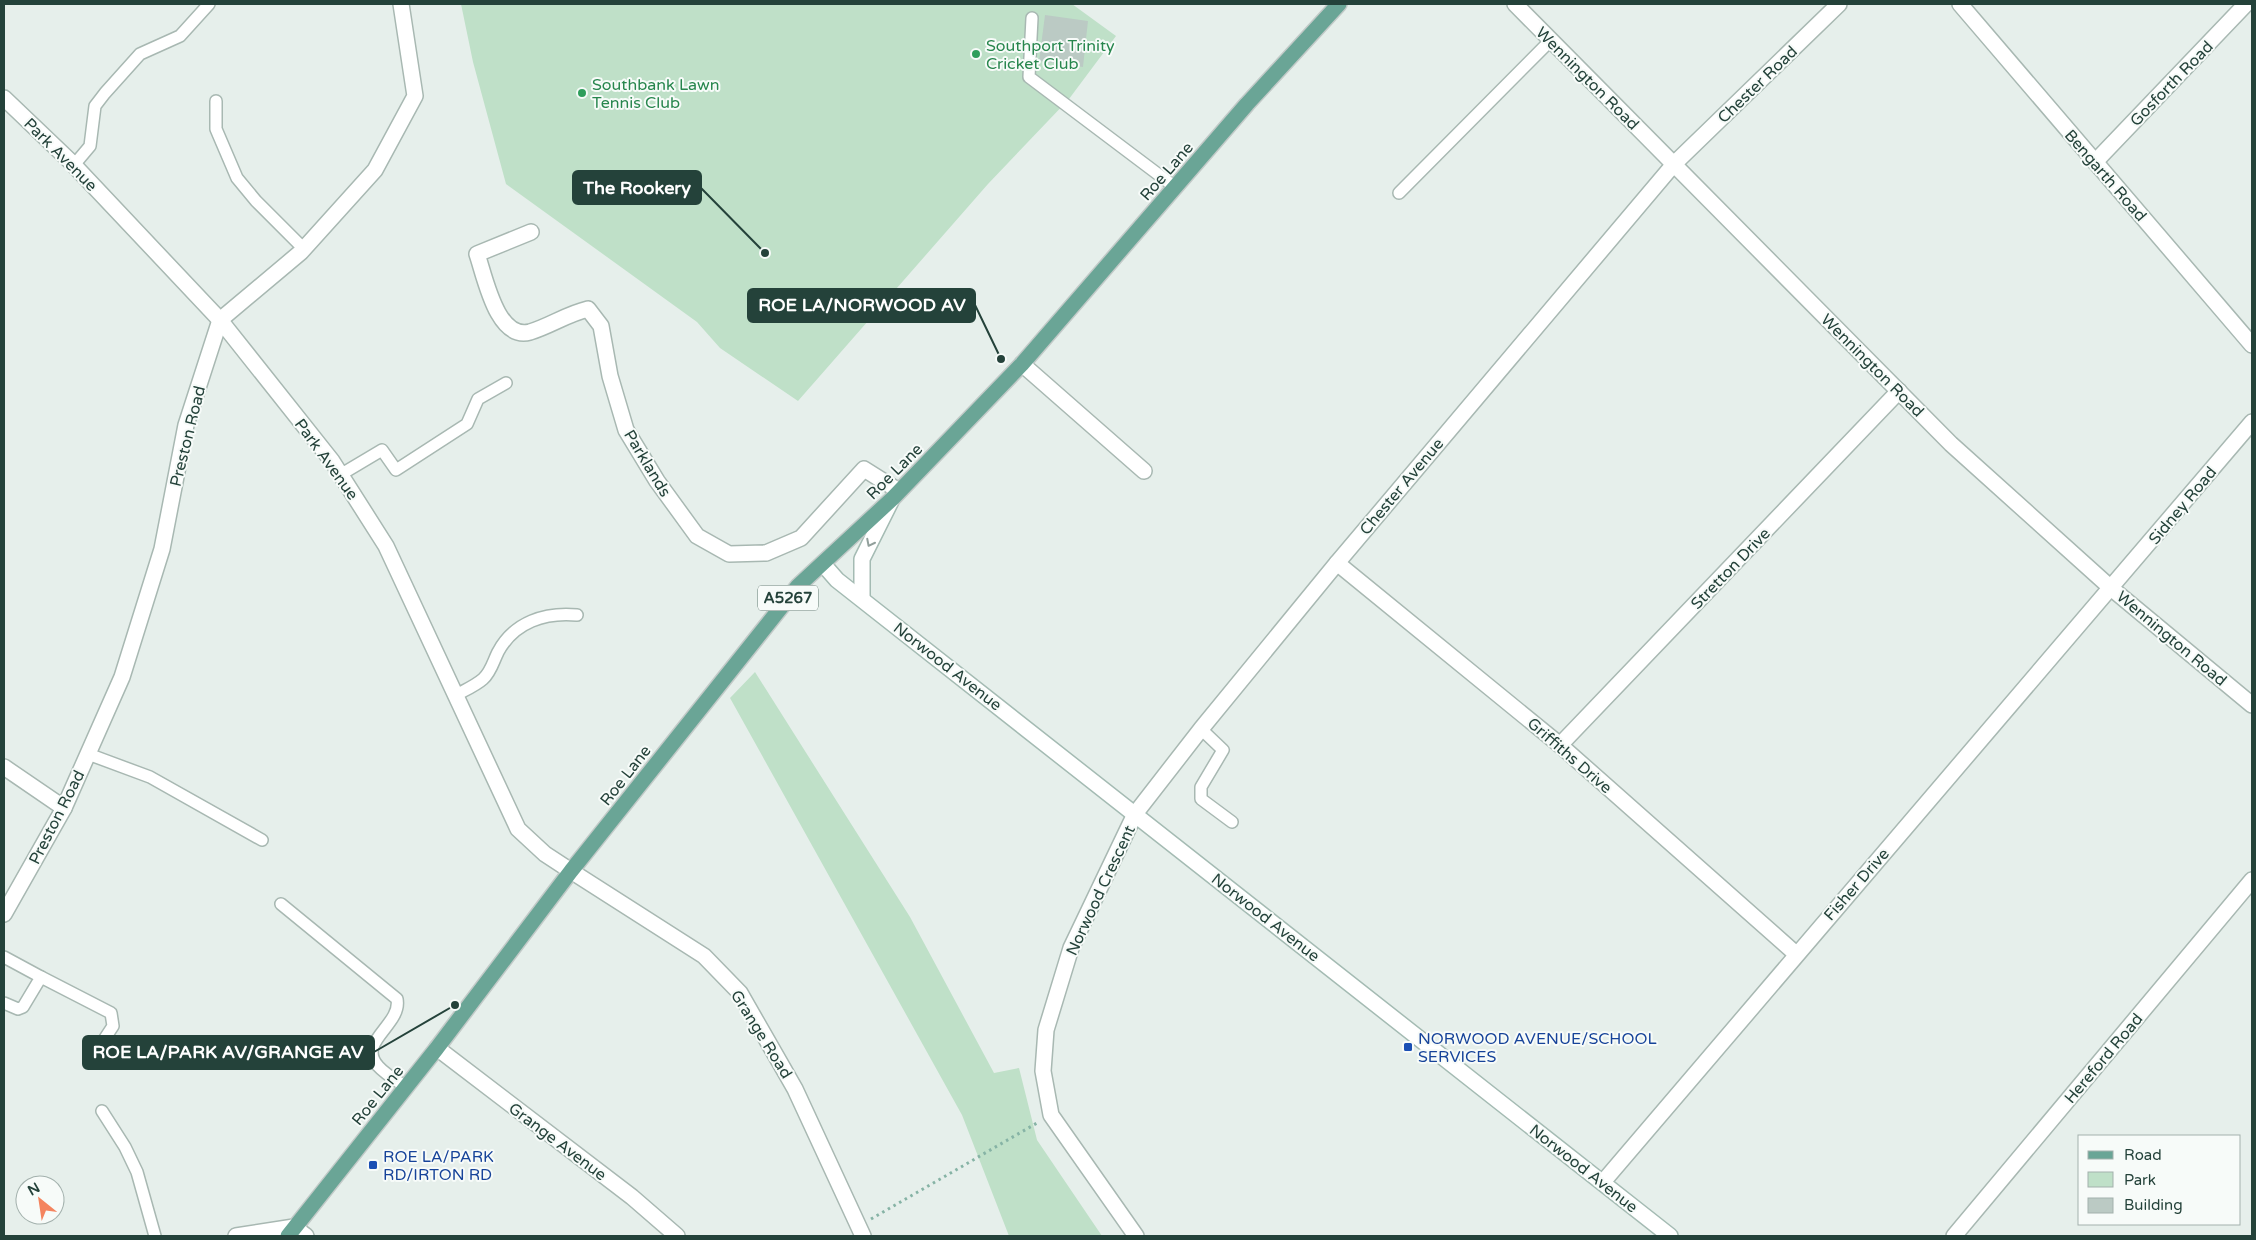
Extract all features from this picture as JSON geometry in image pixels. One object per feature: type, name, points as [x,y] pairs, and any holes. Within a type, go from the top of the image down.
[{"type":"main road","name":"Roe Lane","points":[[296,1233],[571,871],[798,586],[895,495],[1022,364],[1247,104],[1339,4]]},
{"type":"street","points":[[220,320],[304,249],[375,170],[415,96],[401,4]]},
{"type":"street","name":"Wennington Road","points":[[1515,4],[1951,444],[2111,588],[2252,704]]},
{"type":"street","name":"Chester Road","points":[[1674,164],[1839,4]]},
{"type":"street","name":"Bengarth Road","points":[[1960,4],[2252,345]]},
{"type":"street","name":"Gosforth Road","points":[[2095,162],[2246,4]]},
{"type":"street","name":"Park Avenue","points":[[4,98],[74,165],[220,320],[340,475],[386,546],[518,829],[545,854],[571,871]]},
{"type":"street","name":"Chester Avenue","points":[[1135,814],[1201,729],[1337,563],[1674,164]]},
{"type":"street","name":"Parklands","points":[[531,232],[477,254],[499,318],[513,331],[529,332],[571,313],[588,309],[601,326],[610,376],[626,430],[657,481],[697,536],[729,554],[766,553],[802,538],[864,469],[895,495]]},
{"type":"street","name":"Preston Road","points":[[4,914],[64,808],[122,677],[162,549],[186,425],[220,320]]},
{"type":"street","points":[[1022,364],[1144,471]]},
{"type":"street","name":"Stretton Drive","points":[[1560,745],[1899,391]]},
{"type":"street","name":"Sidney Road","points":[[2111,588],[2252,422]]},
{"type":"street","points":[[862,598],[862,559],[895,495]]},
{"type":"street","name":"Griffiths Drive","points":[[1337,563],[1560,745],[1796,954]]},
{"type":"street","name":"Norwood Avenue","points":[[823,564],[837,580],[1670,1236]]},
{"type":"street","name":"Fisher Drive","points":[[1603,1182],[1796,954],[2111,588]]},
{"type":"street","points":[[4,767],[64,808]]},
{"type":"street","name":"Norwood Crescent","points":[[1135,814],[1071,948],[1046,1030],[1043,1071],[1051,1115],[1136,1236]]},
{"type":"street","name":"Grange Road","points":[[571,871],[704,956],[740,993],[796,1089],[860,1231]]},
{"type":"street","name":"Hereford Road","points":[[1954,1236],[2252,880]]},
{"type":"street","name":"Grange Avenue","points":[[437,1048],[632,1197],[677,1236]]},
{"type":"street","points":[[236,1236],[296,1233]]},
{"type":"lane","points":[[74,165],[90,146],[96,106],[105,93],[140,54],[180,36],[209,4]]},
{"type":"lane","points":[[1032,18],[1029,77],[1176,187]]},
{"type":"lane","points":[[1399,193],[1551,40]]},
{"type":"lane","points":[[216,101],[216,129],[237,178],[256,201],[304,249]]},
{"type":"lane","points":[[340,475],[382,450],[396,470],[467,424],[478,399],[506,383]]},
{"type":"lane","points":[[456,695],[483,679],[492,667],[507,638],[525,625],[542,616],[559,613],[577,615]]},
{"type":"lane","points":[[1201,729],[1223,750],[1200,787],[1201,799],[1232,822]]},
{"type":"lane","points":[[88,754],[150,777],[262,840]]},
{"type":"lane","points":[[280,904],[397,999],[398,1007],[395,1016],[372,1046],[370,1053],[379,1068],[406,1088]]},
{"type":"lane","points":[[4,958],[111,1013],[113,1026],[90,1061]]},
{"type":"lane","points":[[4,1003],[13,1008],[23,1007],[41,977]]},
{"type":"lane","points":[[102,1111],[133,1164],[155,1236]]},
{"type":"path","points":[[860,1231],[1051,1115]]},
{"type":"green space","points":[[461,4],[1072,4],[1116,36],[1069,99],[988,184],[798,401],[720,348],[697,322],[506,184],[473,62]]},
{"type":"green space","points":[[755,672],[910,917],[994,1073],[1019,1068],[1037,1140],[1102,1236],[1009,1236],[962,1115],[730,698]]},
{"type":"building","points":[[1045,15],[1088,21],[1083,67],[1039,61]]},
{"type":"place","name":"Southport Trinity Cricket Club","points":[[976,54]]},
{"type":"place","name":"Southbank Lawn Tennis Club","points":[[582,93]]},
{"type":"place","name":"The Rookery","points":[[765,253]]},
{"type":"place","name":"ROE LA/NORWOOD AV","points":[[1001,359]]},
{"type":"place","name":"ROE LA/PARK AV/GRANGE AV","points":[[455,1005]]},
{"type":"place","name":"NORWOOD AVENUE/SCHOOL SERVICES","points":[[1408,1047]]},
{"type":"place","name":"ROE LA/PARK RD/IRTON RD","points":[[373,1165]]}]
